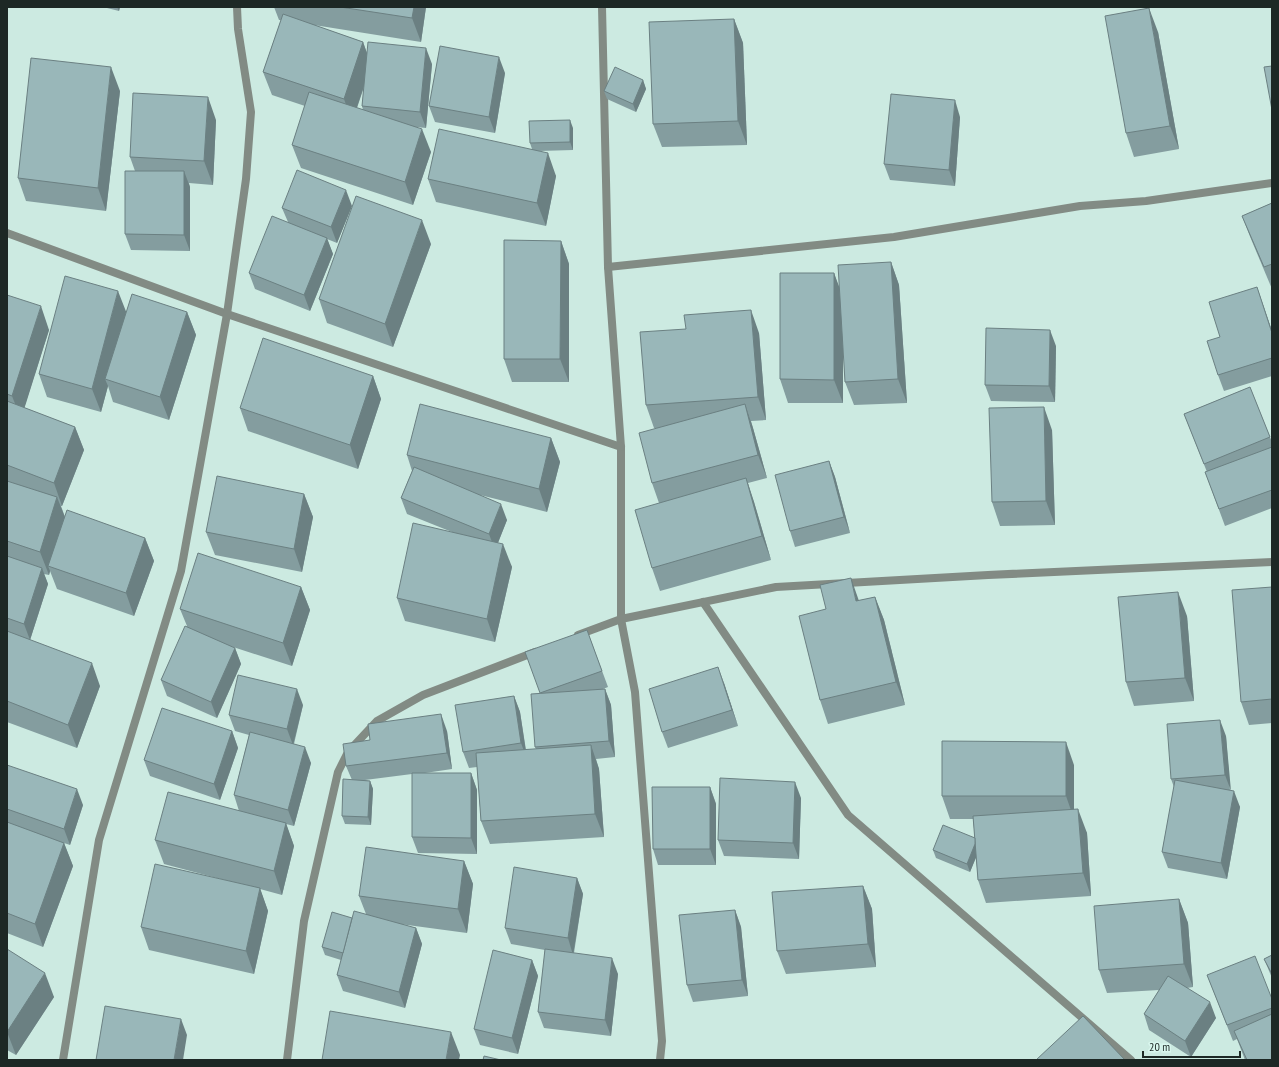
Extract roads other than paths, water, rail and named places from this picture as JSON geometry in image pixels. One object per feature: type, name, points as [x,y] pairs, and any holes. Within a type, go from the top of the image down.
[{"type":"street","points":[[63,1060],[99,840],[181,571],[227,314],[246,179],[251,112],[238,29],[237,7]]},
{"type":"street","points":[[602,7],[608,267],[621,447],[621,619],[635,692],[662,1041],[660,1060]]},
{"type":"street","points":[[608,267],[894,237],[1080,206],[1146,201],[1272,183]]},
{"type":"street","points":[[7,233],[227,314],[621,447]]},
{"type":"street","points":[[570,638],[621,619],[776,587],[988,574],[1272,562]]},
{"type":"street","points":[[702,602],[848,815],[1131,1060]]},
{"type":"street","points":[[287,1060],[304,921],[338,772],[348,752],[377,721],[423,695],[540,650]]}]
